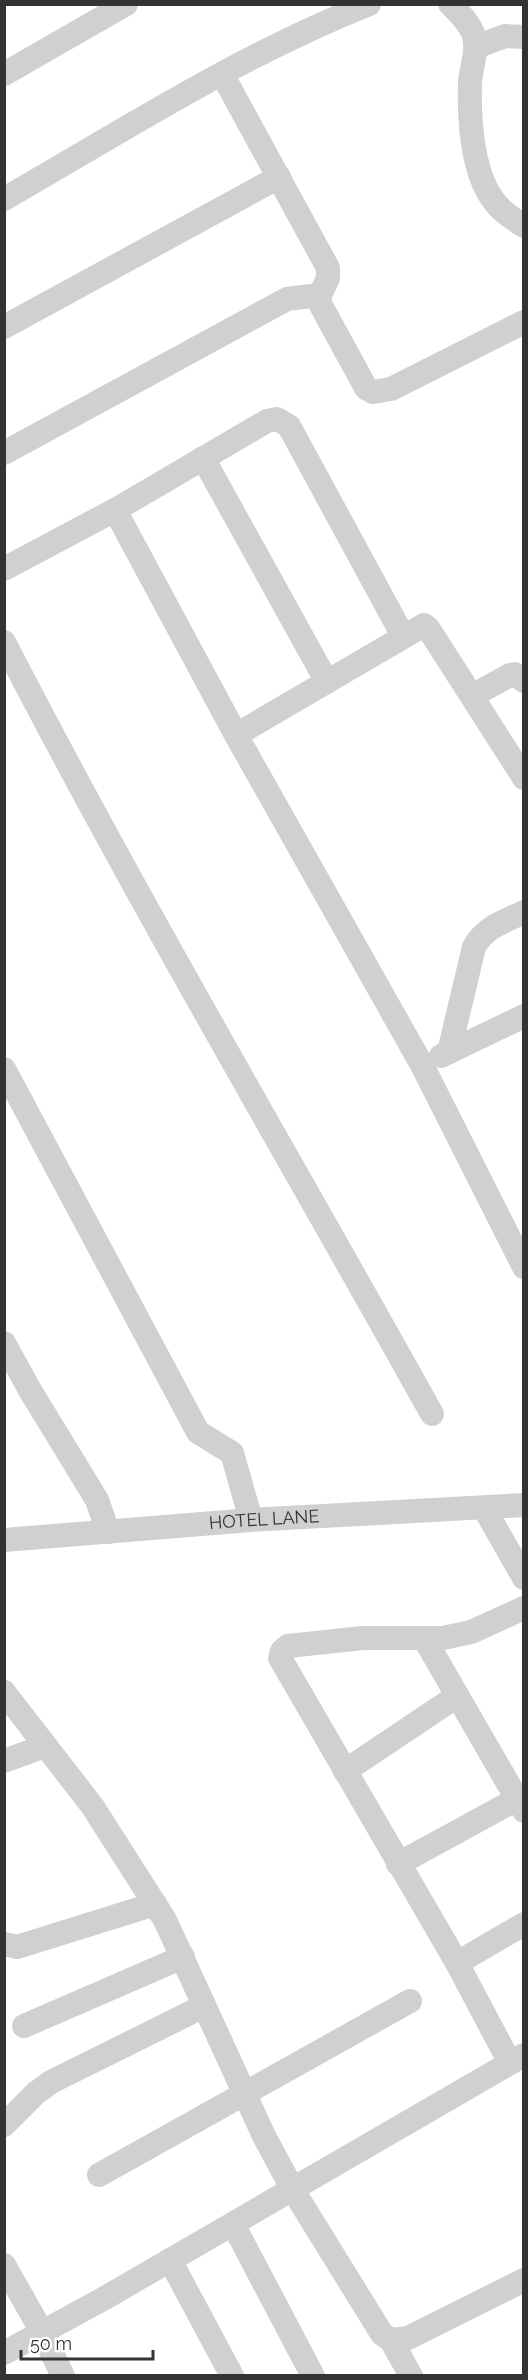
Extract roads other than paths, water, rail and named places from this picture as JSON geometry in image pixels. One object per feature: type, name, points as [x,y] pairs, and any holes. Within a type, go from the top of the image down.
[{"type":"street","points":[[4,74],[126,4]]},
{"type":"street","points":[[4,199],[222,74],[315,26],[369,4]]},
{"type":"street","points":[[450,4],[466,21],[473,34],[476,47],[470,81],[473,146],[489,193],[498,206],[524,226]]},
{"type":"street","points":[[476,47],[495,38],[524,37]]},
{"type":"street","points":[[222,74],[328,268],[328,278],[318,300]]},
{"type":"street","points":[[4,327],[279,177]]},
{"type":"street","points":[[4,453],[287,298],[311,296],[318,300],[366,388],[373,392],[391,389],[524,322]]},
{"type":"street","points":[[4,569],[115,510],[267,421],[276,419],[289,426],[404,636]]},
{"type":"street","points":[[203,458],[327,682]]},
{"type":"street","points":[[115,510],[236,735],[422,1065],[524,1267]]},
{"type":"street","points":[[236,735],[421,626],[427,626],[524,778]]},
{"type":"street","points":[[4,642],[76,782],[178,966],[314,1202],[432,1414]]},
{"type":"street","points":[[472,696],[510,675],[515,674],[524,681]]},
{"type":"street","points":[[449,1052],[474,947],[488,929],[524,912]]},
{"type":"street","points":[[422,1065],[524,1016]]},
{"type":"street","points":[[4,1069],[196,1428],[201,1434],[232,1453],[251,1521]]},
{"type":"street","points":[[4,1342],[104,1519]]},
{"type":"street","name":"HOTEL LANE","points":[[4,1540],[104,1519],[251,1521],[524,1505]]},
{"type":"street","points":[[484,1508],[524,1578]]},
{"type":"street","points":[[4,2353],[293,2190],[517,2059],[398,1864],[280,1658],[282,1651],[288,1646],[363,1638],[443,1638],[471,1632],[524,1608]]},
{"type":"street","points":[[398,1864],[520,1805],[424,1638]]},
{"type":"street","points":[[4,1692],[93,1807],[155,1904],[183,1957],[245,2094],[293,2190],[382,2334],[391,2340],[411,2376]]},
{"type":"street","points":[[345,1771],[457,1696]]},
{"type":"street","points":[[4,1761],[45,1746]]},
{"type":"street","points":[[4,1944],[16,1947],[155,1904]]},
{"type":"street","points":[[457,1963],[524,1924]]},
{"type":"street","points":[[24,2026],[183,1957]]},
{"type":"street","points":[[99,2175],[411,2001]]},
{"type":"street","points":[[4,2125],[36,2093],[51,2082],[204,2006]]},
{"type":"street","points":[[233,2224],[313,2376]]},
{"type":"street","points":[[170,2260],[232,2376]]},
{"type":"street","points":[[4,2265],[42,2332],[63,2376]]},
{"type":"street","points":[[391,2340],[408,2338],[524,2280]]}]
